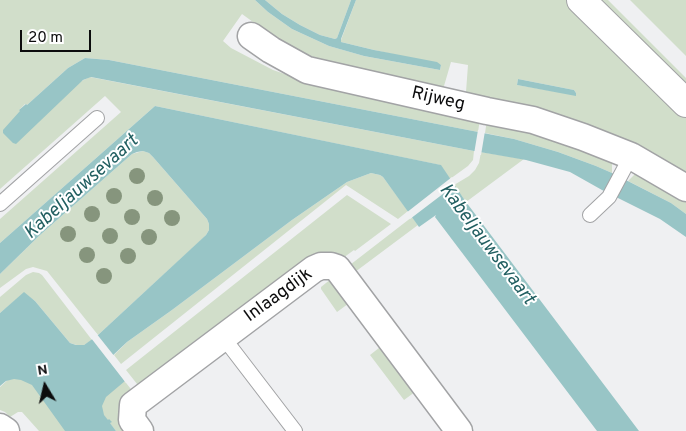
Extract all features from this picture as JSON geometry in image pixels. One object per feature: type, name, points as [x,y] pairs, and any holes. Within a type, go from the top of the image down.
[{"type":"street","points":[[581,0],[686,103]]},
{"type":"street","name":"Rijweg","points":[[250,36],[308,70],[533,120],[583,137],[625,165],[686,188]]},
{"type":"street","name":"Inlaagdijk","points":[[140,431],[132,420],[133,405],[314,269],[322,266],[337,268],[459,431]]},
{"type":"street","points":[[0,427],[6,431]]},
{"type":"lane","points":[[0,204],[97,118]]},
{"type":"lane","points":[[590,215],[609,197],[625,165]]},
{"type":"lane","points":[[223,337],[295,431]]},
{"type":"green space","points":[[0,0],[255,0],[292,29],[329,46],[364,56],[440,70],[441,65],[341,42],[356,0],[570,0],[686,116],[686,180],[475,99],[466,92],[468,65],[451,62],[444,86],[441,88],[360,71],[315,58],[275,38],[242,14],[223,41],[231,48],[273,70],[323,87],[404,99],[480,119],[478,132],[109,60],[85,58],[68,68],[19,110],[90,77],[474,151],[473,160],[450,179],[440,165],[155,106],[0,243],[0,219],[121,112],[105,96],[0,189]],"holes":[[[518,79],[574,90],[576,95],[517,85]]]},
{"type":"green space","points":[[265,0],[351,0],[335,39],[320,35],[300,25],[282,14]]},
{"type":"green space","points":[[601,0],[608,0],[686,78],[686,85]]},
{"type":"green space","points":[[630,0],[686,0],[686,56]]},
{"type":"green space","points":[[493,118],[612,160],[612,173],[558,152],[485,133],[487,120]]},
{"type":"green space","points":[[143,151],[153,157],[207,219],[209,230],[200,241],[98,335],[47,271],[33,267],[26,269],[0,288],[0,274],[40,235],[132,154]]},
{"type":"green space","points":[[481,152],[524,159],[466,202],[454,185],[475,170],[479,163]]},
{"type":"green space","points":[[637,172],[686,197],[686,214],[671,203],[628,181]]},
{"type":"green space","points":[[371,173],[383,177],[408,211],[398,219],[346,185],[121,364],[114,355],[127,342],[292,220],[347,182]]},
{"type":"green space","points":[[347,195],[391,224],[355,251],[141,389],[126,370]]},
{"type":"green space","points":[[412,217],[418,225],[355,272],[346,268]]},
{"type":"green space","points":[[33,272],[42,275],[92,340],[80,346],[70,343],[35,301],[24,293],[0,313],[0,297],[26,275]]},
{"type":"green space","points":[[331,279],[352,301],[337,312],[321,289]]},
{"type":"green space","points":[[384,344],[419,389],[404,400],[370,355]]},
{"type":"green space","points":[[108,360],[134,393],[129,431],[116,431],[93,402]]},
{"type":"green space","points":[[13,375],[30,379],[70,431],[39,431],[22,412],[18,412],[10,417],[0,410],[0,387]]},
{"type":"water","points":[[255,0],[265,0],[282,14],[300,25],[320,35],[335,39],[351,0],[356,0],[341,42],[437,62],[441,65],[440,70],[364,56],[329,46],[292,29]]},
{"type":"water","points":[[85,58],[109,60],[514,139],[558,152],[612,173],[671,203],[686,214],[686,237],[660,219],[570,172],[526,160],[91,77],[83,80],[16,144],[13,143],[3,133],[3,130],[19,110],[68,68]]},
{"type":"water","points":[[518,79],[574,90],[576,96],[517,85]]},
{"type":"water","name":"Kabeljauwsevaart","points":[[155,106],[441,165],[466,202],[639,431],[597,431],[435,217],[436,215],[419,227],[383,177],[371,173],[347,182],[292,220],[127,342],[109,359],[125,381],[106,397],[102,406],[104,415],[112,422],[110,423],[116,431],[65,431],[32,385],[14,379],[6,381],[0,386],[0,313],[24,292],[35,301],[70,343],[84,345],[98,335],[206,235],[209,230],[209,224],[207,219],[153,157],[143,151],[132,154],[40,235],[0,274],[0,243]]},
{"type":"pier","points":[[478,130],[485,131],[481,155],[474,154]]},
{"type":"pier","points":[[452,177],[456,184],[410,219],[406,213]]},
{"type":"pier","points":[[96,333],[115,357],[112,360],[127,379],[126,383],[91,338]]}]
